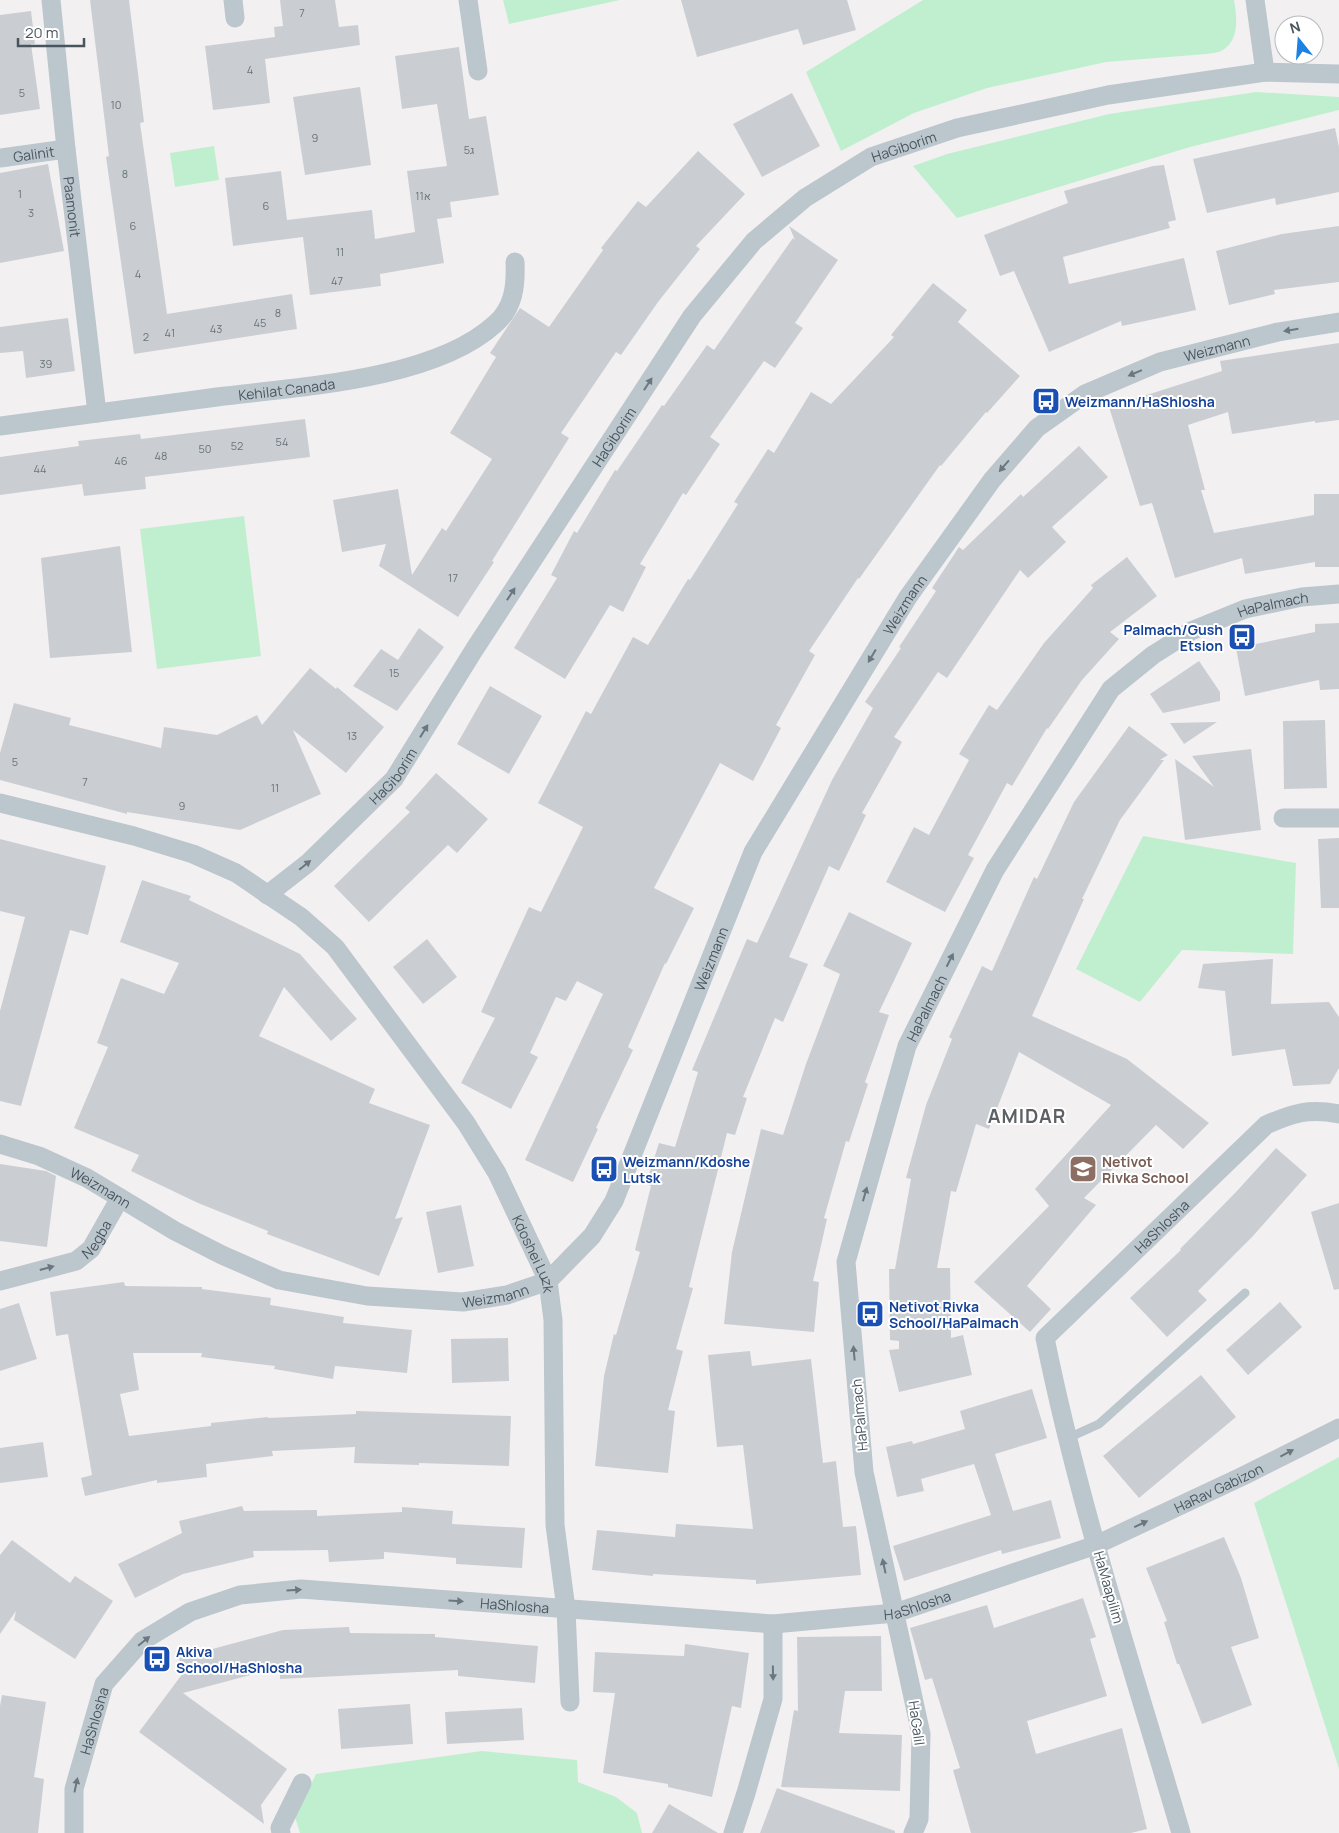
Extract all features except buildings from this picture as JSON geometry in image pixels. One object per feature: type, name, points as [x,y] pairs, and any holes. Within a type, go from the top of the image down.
[{"type":"street","name":"Paamonit","points":[[51,0],[66,149],[97,413]]},
{"type":"street","points":[[468,0],[478,71]]},
{"type":"street","points":[[1255,0],[1265,72]]},
{"type":"street","name":"HaGiborim","points":[[267,895],[308,862],[394,779],[479,641],[692,316],[754,241],[805,198],[871,157],[957,128],[1108,95],[1265,72],[1339,74]]},
{"type":"street","name":"Galinit","points":[[0,158],[66,149]]},
{"type":"street","name":"Kehilat Canada","points":[[0,426],[339,382],[415,366],[442,356],[473,340],[496,324],[510,305],[516,286],[515,262]]},
{"type":"street","name":"Weizmann","points":[[0,1144],[39,1156],[87,1178],[175,1230],[222,1255],[279,1280],[367,1296],[463,1302],[507,1295],[548,1281],[592,1236],[614,1201],[753,852],[908,597],[992,480],[1037,428],[1085,394],[1160,362],[1278,332],[1339,322]]},
{"type":"street","name":"HaPalmach","points":[[895,1613],[864,1472],[846,1262],[907,1046],[995,870],[1111,689],[1153,655],[1191,631],[1245,609],[1302,597],[1339,594]]},
{"type":"street","points":[[0,803],[134,836],[193,854],[236,873],[267,895]]},
{"type":"street","points":[[1283,818],[1339,818]]},
{"type":"street","name":"Kdoshei Luzk","points":[[267,895],[301,916],[335,947],[466,1123],[497,1173],[548,1281],[553,1320],[555,1525],[566,1609],[570,1702]]},
{"type":"street","name":"HaShlosha","points":[[1044,1338],[1266,1125],[1287,1116],[1308,1111],[1339,1114]]},
{"type":"street","name":"Negba","points":[[0,1281],[76,1261],[91,1249],[120,1198]]},
{"type":"street","name":"HaMaapilim","points":[[1044,1338],[1056,1393],[1096,1545],[1181,1833]]},
{"type":"street","name":"HaRav Gabizon","points":[[1096,1545],[1243,1476],[1339,1428]]},
{"type":"street","name":"HaShlosha","points":[[74,1833],[74,1789],[104,1684],[142,1641],[190,1612],[240,1595],[300,1589],[773,1624],[895,1613],[1096,1545]]},
{"type":"street","name":"HaGalil","points":[[895,1613],[921,1734],[919,1819],[913,1833]]},
{"type":"street","points":[[733,1833],[773,1699],[773,1624]]},
{"type":"street","points":[[281,1833],[280,1828],[302,1783]]},
{"type":"lane","points":[[1068,1438],[1099,1424],[1245,1293]]},
{"type":"green space","points":[[503,0],[620,0],[509,24]]},
{"type":"green space","points":[[923,0],[1234,0],[1236,28],[1227,47],[1219,52],[1106,62],[987,88],[914,113],[841,151],[806,72]]},
{"type":"green space","points":[[1256,92],[1339,97],[1339,110],[1190,147],[957,218],[913,166],[947,154],[1109,114]]},
{"type":"green space","points":[[214,146],[219,180],[175,187],[170,153]]},
{"type":"green space","points":[[244,516],[261,656],[157,669],[140,529]]},
{"type":"green space","points":[[1143,836],[1296,863],[1293,954],[1182,950],[1140,1002],[1076,969]]},
{"type":"green space","points":[[1339,1457],[1339,1769],[1254,1503]]},
{"type":"green space","points":[[482,1751],[577,1760],[578,1782],[616,1797],[637,1813],[642,1833],[300,1833],[295,1817],[316,1774]]},
{"type":"place","name":"Weizmann/HaShlosha","points":[[1046,401]]},
{"type":"place","name":"Palmach/Gush Etsion","points":[[1242,637]]},
{"type":"place","name":"Weizmann/Kdoshe Lutsk","points":[[604,1169]]},
{"type":"place","name":"Netivot Rivka School","points":[[1083,1169]]},
{"type":"place","name":"Netivot Rivka School/HaPalmach","points":[[870,1314]]},
{"type":"place","name":"Akiva School/HaShlosha","points":[[157,1659]]},
{"type":"district","name":"AMIDAR","points":[[1027,1116]]}]
